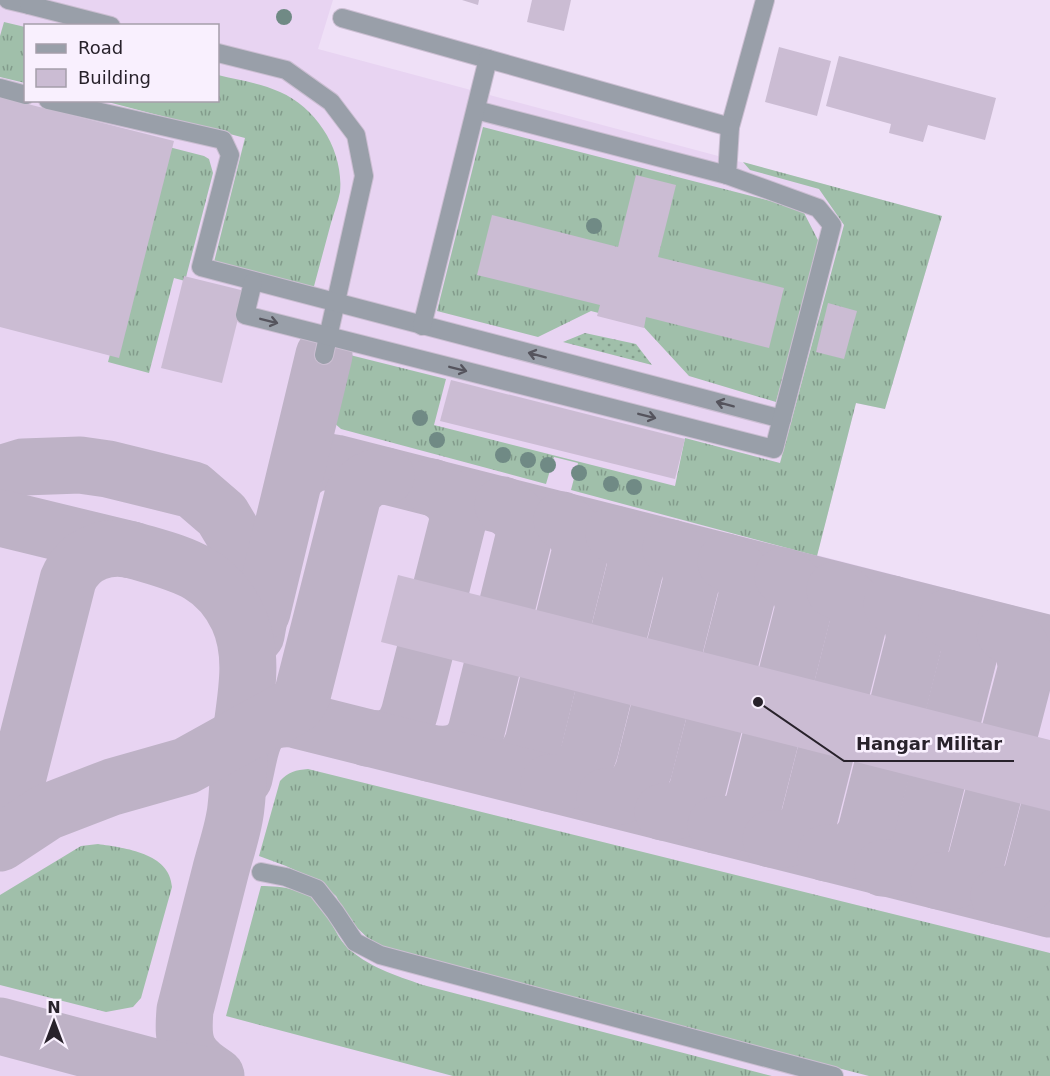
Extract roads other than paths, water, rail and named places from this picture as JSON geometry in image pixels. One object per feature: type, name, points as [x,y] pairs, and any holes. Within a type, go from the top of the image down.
[{"type":"lane","points":[[8,0],[29,2],[102,24]]},
{"type":"lane","points":[[727,175],[730,127],[765,0]]},
{"type":"lane","points":[[342,18],[730,127]]},
{"type":"lane","points":[[219,53],[286,70],[331,102],[356,135],[364,176],[324,355]]},
{"type":"lane","points":[[422,326],[488,59]]},
{"type":"lane","points":[[0,88],[24,94]]},
{"type":"lane","points":[[61,102],[223,140],[230,155],[201,267],[782,419]]},
{"type":"lane","points":[[253,282],[245,315],[774,449],[832,225],[818,208],[727,175],[476,110]]},
{"type":"lane","points":[[261,872],[286,877],[317,889],[355,942],[380,955],[834,1076]]},
{"type":"place","name":"Hangar Militar","points":[[758,702]]}]
